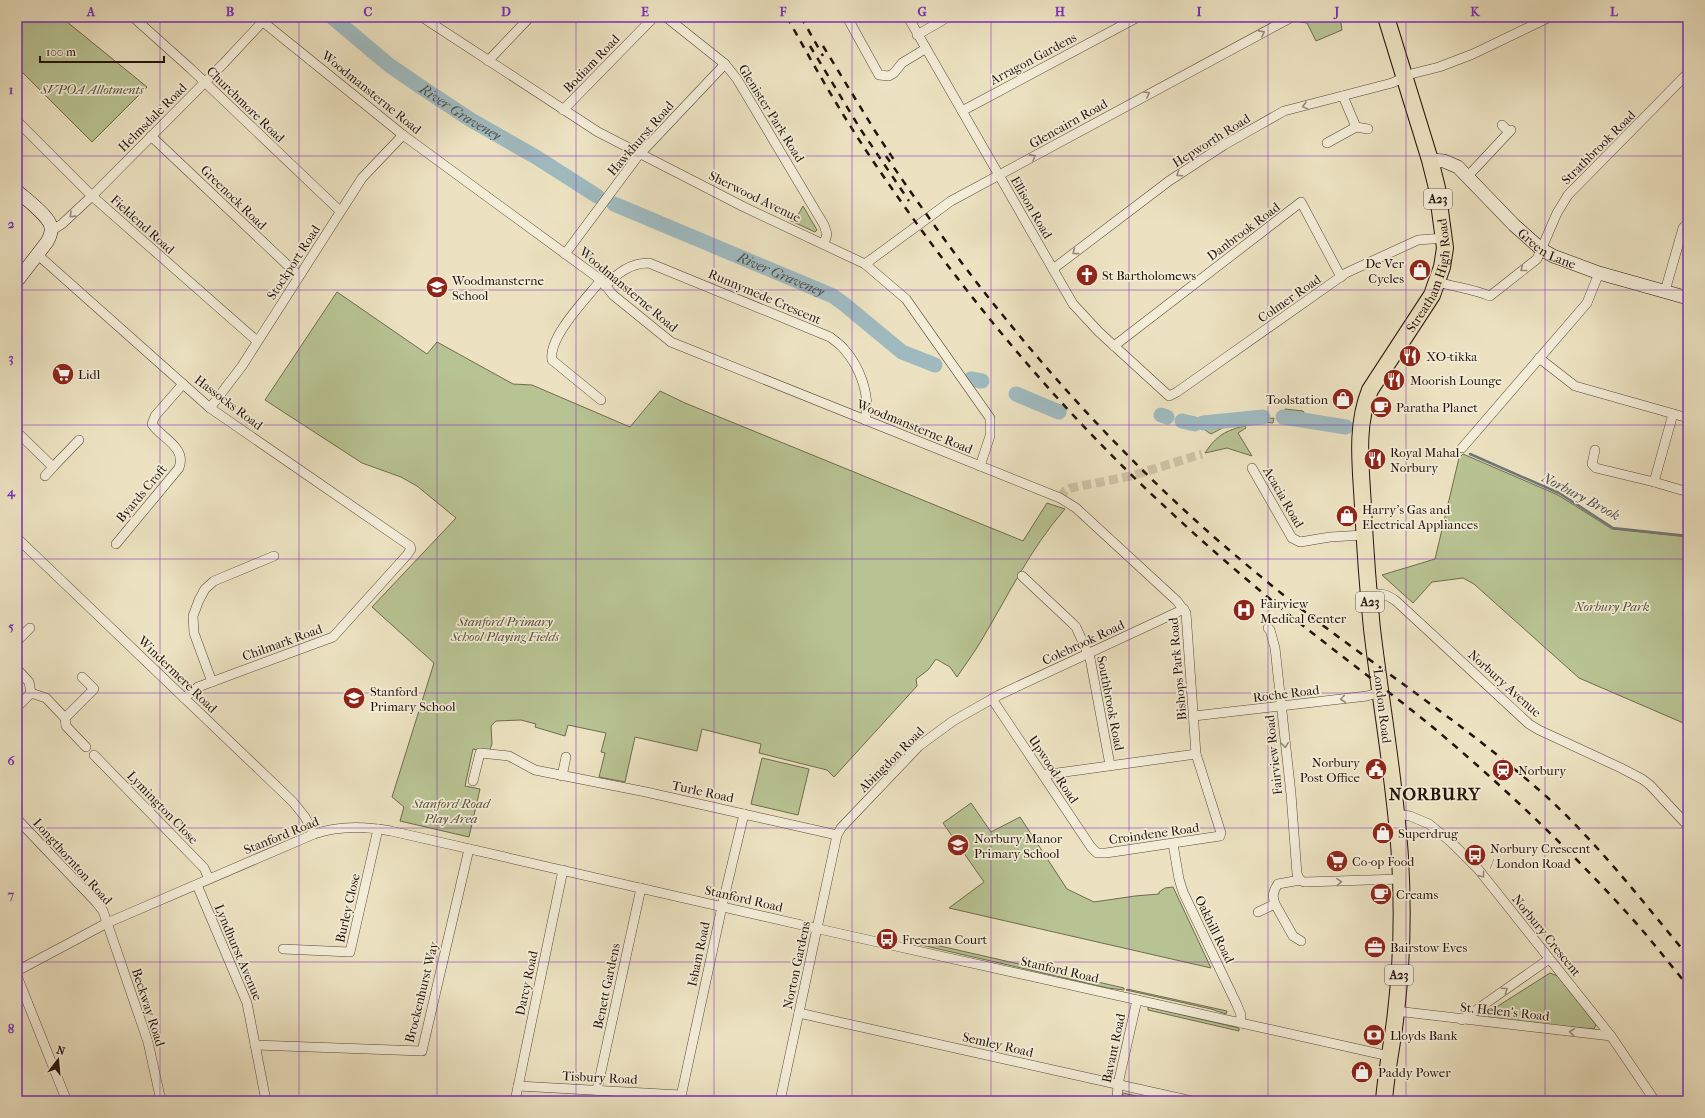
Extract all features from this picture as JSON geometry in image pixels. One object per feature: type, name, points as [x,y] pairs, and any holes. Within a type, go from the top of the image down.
[{"type":"highway","name":"Streatham High Road","points":[[1360,431],[1363,406],[1370,390],[1432,295],[1438,282],[1444,254],[1444,238],[1437,188],[1405,76],[1386,17]]},
{"type":"highway","name":"London Road","points":[[1360,431],[1364,535],[1372,628],[1396,814],[1400,879],[1400,959],[1396,1011],[1384,1101]]},
{"type":"main road","name":"Green Lane","points":[[1430,160],[1444,161],[1452,164],[1468,176],[1514,225],[1541,249],[1560,259],[1599,274],[1688,298]]},
{"type":"main road","points":[[17,191],[47,220],[51,231],[47,242],[17,281]]},
{"type":"street","name":"Churchmore Road","points":[[133,17],[205,82],[340,211]]},
{"type":"street","name":"Sherwood Avenue","points":[[422,17],[598,132],[642,153],[744,207],[866,264],[906,299],[990,418],[990,436],[980,466]]},
{"type":"street","points":[[488,61],[530,17]]},
{"type":"street","name":"Bodiam Road","points":[[563,110],[654,17]]},
{"type":"street","name":"Glenister Park Road","points":[[666,17],[725,64],[741,86],[824,225],[827,234],[824,244]]},
{"type":"street","points":[[847,17],[879,75],[889,76],[894,73],[902,63],[925,49]]},
{"type":"street","name":"Ellison Road","points":[[908,17],[925,49],[1078,310],[1161,390]]},
{"type":"street","points":[[917,35],[948,17]]},
{"type":"street","name":"Arragon Gardens","points":[[962,111],[1138,17]]},
{"type":"street","name":"Glencairn Road","points":[[866,264],[952,201],[1292,17]]},
{"type":"street","name":"Hepworth Road","points":[[1053,269],[1169,181],[1224,145],[1284,112],[1392,83],[1405,76],[1473,54],[1550,17]]},
{"type":"street","name":"Helmsdale Road","points":[[51,231],[62,224],[92,196],[152,136],[205,82],[262,18]]},
{"type":"street","name":"Woodmansterne Road","points":[[262,18],[403,135],[603,283],[613,295],[671,342],[1060,498]]},
{"type":"street","name":"Hawkhurst Road","points":[[565,254],[642,153],[725,64]]},
{"type":"street","name":"Strathbrook Road","points":[[1438,282],[1454,287],[1478,291],[1490,296],[1536,259],[1557,213],[1568,195],[1688,74]]},
{"type":"street","points":[[1343,96],[1356,126]]},
{"type":"street","name":"Fieldend Road","points":[[17,121],[92,196],[258,341]]},
{"type":"street","points":[[1468,176],[1510,131],[1502,124]]},
{"type":"street","points":[[1327,142],[1356,126],[1368,129]]},
{"type":"street","name":"Stockport Road","points":[[210,408],[232,380],[258,341],[366,172],[403,135]]},
{"type":"street","name":"Greenock Road","points":[[152,136],[299,276]]},
{"type":"street","name":"Danbrook Road","points":[[1114,346],[1301,202],[1341,277]]},
{"type":"street","points":[[1665,291],[1683,228],[1688,222]]},
{"type":"street","name":"Colmer Road","points":[[1161,390],[1169,396],[1172,396],[1341,277],[1418,240],[1444,238]]},
{"type":"street","name":"Hassocks Road","points":[[38,255],[210,408],[408,544],[410,549],[408,555]]},
{"type":"street","name":"Runnymede Crescent","points":[[601,400],[552,360],[551,353],[570,318],[603,283],[632,265],[649,263],[830,337],[844,349],[862,381],[867,404],[865,420]]},
{"type":"street","points":[[1462,448],[1587,303],[1599,274]]},
{"type":"street","points":[[1540,358],[1575,386],[1688,418]]},
{"type":"street","name":"Byards Croft","points":[[116,544],[179,468],[181,459],[179,452],[152,424],[155,416],[183,384]]},
{"type":"street","points":[[1654,482],[1673,414]]},
{"type":"street","points":[[17,432],[53,467]]},
{"type":"street","points":[[45,476],[79,440]]},
{"type":"street","points":[[1596,450],[1592,464],[1596,468],[1688,492]]},
{"type":"street","name":"Acacia Road","points":[[1252,468],[1292,538],[1296,541],[1300,542],[1330,537],[1364,535]]},
{"type":"street","name":"Bishops Park Road","points":[[1060,498],[1076,508],[1184,609],[1188,616],[1196,754],[1221,833],[1220,836],[1214,838]]},
{"type":"street","name":"Windermere Road","points":[[17,538],[297,805],[314,834]]},
{"type":"street","name":"Chilmark Road","points":[[184,698],[194,689],[334,637],[408,555]]},
{"type":"street","points":[[212,682],[194,633],[193,616],[199,600],[206,589],[214,581],[274,556]]},
{"type":"street","name":"Southbrook Road","points":[[1022,576],[1072,622],[1078,631],[1093,670],[1110,765]]},
{"type":"street","name":"Norbury Avenue","points":[[1369,594],[1382,594],[1390,596],[1529,724],[1621,768],[1646,782],[1688,826]]},
{"type":"street","name":"Colebrook Road","points":[[992,699],[1184,609]]},
{"type":"street","points":[[17,641],[30,628]]},
{"type":"street","name":"Fairview Road","points":[[1268,628],[1270,630],[1275,648],[1291,794],[1297,874],[1300,880]]},
{"type":"street","points":[[17,669],[28,682],[31,693]]},
{"type":"street","points":[[65,718],[94,689],[82,677]]},
{"type":"street","name":"Roche Road","points":[[1194,716],[1374,695],[1381,692]]},
{"type":"street","points":[[17,707],[31,693]]},
{"type":"street","points":[[31,693],[46,698],[65,718],[66,726],[86,747]]},
{"type":"street","name":"Upwood Road","points":[[992,699],[1096,852]]},
{"type":"street","name":"Abingdon Road","points":[[837,835],[841,828],[924,741],[953,721],[992,699]]},
{"type":"street","name":"Turle Road","points":[[473,781],[480,753],[509,756],[532,769],[603,783],[837,835]]},
{"type":"street","points":[[1043,775],[1196,754]]},
{"type":"street","name":"Lymington Close","points":[[94,755],[204,868],[209,879]]},
{"type":"street","points":[[562,776],[566,757]]},
{"type":"street","name":"Isham Road","points":[[681,1098],[722,906],[744,814]]},
{"type":"street","name":"Norbury Crescent","points":[[1396,814],[1410,816],[1438,830],[1478,869],[1611,1036],[1655,1101]]},
{"type":"street","name":"Longthornton Road","points":[[17,819],[100,906],[106,917],[107,923]]},
{"type":"street","name":"Stanford Road","points":[[17,971],[107,923],[314,834],[339,828],[378,829],[1389,1056]]},
{"type":"street","name":"Burley Close","points":[[283,949],[350,952],[378,829]]},
{"type":"street","name":"Norton Gardens","points":[[780,1101],[837,835]]},
{"type":"street","name":"Croindene Road","points":[[1096,852],[1106,853],[1214,838]]},
{"type":"street","name":"Oakhill Road","points":[[1173,844],[1179,879],[1183,892],[1237,1004],[1241,1015],[1240,1023]]},
{"type":"street","name":"Brockenhurst Way","points":[[255,1045],[422,1051],[469,849]]},
{"type":"street","name":"Darcy Road","points":[[515,1101],[563,870]]},
{"type":"street","points":[[1300,941],[1293,936],[1273,899],[1274,890],[1278,884],[1300,880],[1304,882],[1400,879]]},
{"type":"street","name":"Lyndhurst Avenue","points":[[196,885],[247,1003],[266,1101]]},
{"type":"street","name":"Benett Gardens","points":[[597,1090],[641,888]]},
{"type":"street","points":[[1258,912],[1275,904]]},
{"type":"street","name":"Beckway Road","points":[[107,923],[148,1042],[161,1101]]},
{"type":"street","points":[[1462,1020],[1549,959]]},
{"type":"street","points":[[17,976],[66,1099]]},
{"type":"street","name":"Bavant Road","points":[[1117,1101],[1118,1084],[1137,1000]]},
{"type":"street","name":"St. Helen's Road","points":[[1396,1011],[1462,1020],[1611,1036]]},
{"type":"street","name":"Semley Road","points":[[799,1013],[1192,1101]]},
{"type":"street","name":"Tisbury Road","points":[[518,1086],[597,1090],[681,1098]]},
{"type":"green space","name":"SVPOA Allotments","points":[[17,17],[61,17],[147,87],[92,142],[17,67]]},
{"type":"green space","points":[[1312,17],[1340,17],[1342,30],[1316,41],[1307,23],[1300,22]]},
{"type":"green space","points":[[803,206],[817,230],[815,232],[789,220],[798,215]]},
{"type":"green space","points":[[337,292],[427,354],[437,342],[513,384],[532,385],[630,427],[660,391],[685,403],[1023,541],[1047,503],[1065,509],[1052,524],[1030,556],[978,646],[957,677],[950,667],[936,659],[928,670],[916,679],[917,686],[834,777],[827,770],[759,753],[761,744],[702,729],[697,751],[635,737],[625,782],[599,777],[605,753],[601,752],[606,733],[568,725],[565,736],[535,727],[536,724],[521,720],[496,721],[491,726],[492,744],[489,752],[473,749],[465,786],[480,789],[469,837],[400,821],[404,807],[392,797],[434,663],[372,607],[456,518],[417,486],[401,477],[362,463],[265,400]]},
{"type":"green space","points":[[1285,409],[1303,411],[1308,419],[1284,416]]},
{"type":"green space","points":[[1274,418],[1273,423],[1263,422],[1230,424],[1211,434],[1205,430],[1202,425]]},
{"type":"green space","points":[[1245,426],[1246,428],[1238,433],[1252,456],[1227,448],[1205,453],[1217,438],[1227,432]]},
{"type":"green space","name":"Norbury Park","points":[[1463,454],[1558,495],[1612,529],[1688,537],[1688,725],[1579,678],[1474,584],[1463,578],[1432,582],[1413,603],[1382,575],[1435,559],[1459,458]]},
{"type":"green space","points":[[762,758],[809,769],[798,815],[751,804]]},
{"type":"green space","points":[[971,803],[991,832],[1020,817],[1067,889],[1094,902],[1159,894],[1159,892],[1165,888],[1173,887],[1211,968],[949,908],[984,882],[943,823]]},
{"type":"green space","points":[[918,941],[1124,988],[1124,990],[1108,988],[917,944]]},
{"type":"green space","points":[[1550,973],[1558,976],[1596,1025],[1594,1029],[1491,1020],[1487,1013]]},
{"type":"green space","points":[[1126,990],[1227,1011],[1226,1014],[1211,1009]]},
{"type":"green space","points":[[1148,1007],[1239,1028],[1239,1031],[1148,1010]]},
{"type":"green space","points":[[1123,1093],[1161,1101],[1122,1101]]},
{"type":"waterway","name":"River Graveney","points":[[332,17],[389,65],[421,87],[471,120],[536,157],[597,196]]},
{"type":"waterway","name":"River Graveney","points":[[614,204],[833,296],[902,352],[935,365]]},
{"type":"waterway","name":"River Graveney","points":[[971,379],[982,381]]},
{"type":"waterway","name":"River Graveney","points":[[1016,394],[1059,412]]},
{"type":"waterway","name":"River Graveney","points":[[1161,415],[1167,417]]},
{"type":"waterway","name":"River Graveney","points":[[1203,423],[1263,417]]},
{"type":"waterway","name":"River Graveney","points":[[1283,417],[1346,427]]},
{"type":"waterway","name":"River Graveney","points":[[1182,421],[1195,424]]},
{"type":"waterway","name":"Norbury Brook","points":[[1470,454],[1559,493],[1613,528],[1688,536]]},
{"type":"tunnel","points":[[1060,498],[1065,491],[1071,488],[1131,476],[1202,454]]},
{"type":"railway","points":[[787,17],[850,126],[905,207],[972,297],[1007,340],[1082,424],[1161,503],[1221,557],[1282,609],[1435,729],[1510,795],[1605,889],[1628,914],[1688,986]]},
{"type":"railway","points":[[801,17],[823,56]]},
{"type":"railway","points":[[810,46],[861,130],[909,201]]},
{"type":"railway","points":[[823,46],[894,160]]},
{"type":"railway","points":[[886,156],[942,236],[1025,343],[1076,401],[1157,485],[1214,537],[1269,583],[1325,627],[1466,731],[1548,798],[1603,855],[1688,956]]},
{"type":"place","name":"De Ver Cycles","points":[[1420,270]]},
{"type":"place","name":"St Bartholomews","points":[[1087,275]]},
{"type":"place","name":"Woodmansterne School","points":[[437,287]]},
{"type":"place","name":"XO-tikka","points":[[1410,356]]},
{"type":"place","name":"Lidl","points":[[63,374]]},
{"type":"place","name":"Moorish Lounge","points":[[1394,380]]},
{"type":"place","name":"Toolstation","points":[[1343,399]]},
{"type":"place","name":"Paratha Planet","points":[[1381,407]]},
{"type":"place","name":"Royal Mahal Norbury","points":[[1375,459]]},
{"type":"place","name":"Harry's Gas and Electrical Appliances","points":[[1347,516]]},
{"type":"place","name":"Fairview Medical Center","points":[[1244,610]]},
{"type":"place","name":"Stanford Primary School","points":[[354,698]]},
{"type":"place","name":"Norbury Post Office","points":[[1376,769]]},
{"type":"place","name":"Norbury","points":[[1503,770]]},
{"type":"place","name":"Superdrug","points":[[1383,833]]},
{"type":"place","name":"Norbury Manor Primary School","points":[[958,845]]},
{"type":"place","name":"Norbury Crescent / London Road","points":[[1475,855]]},
{"type":"place","name":"Co-op Food","points":[[1337,861]]},
{"type":"place","name":"Creams","points":[[1381,894]]},
{"type":"place","name":"Freeman Court","points":[[887,939]]},
{"type":"place","name":"Bairstow Eves","points":[[1375,947]]},
{"type":"place","name":"Lloyds Bank","points":[[1374,1035]]},
{"type":"place","name":"Paddy Power","points":[[1362,1072]]},
{"type":"district","name":"NORBURY","points":[[1435,794]]},
{"type":"park label","name":"Stanford Primary School Playing Fields","points":[[505,628]]},
{"type":"park label","name":"Stanford Road Play Area","points":[[451,810]]}]
